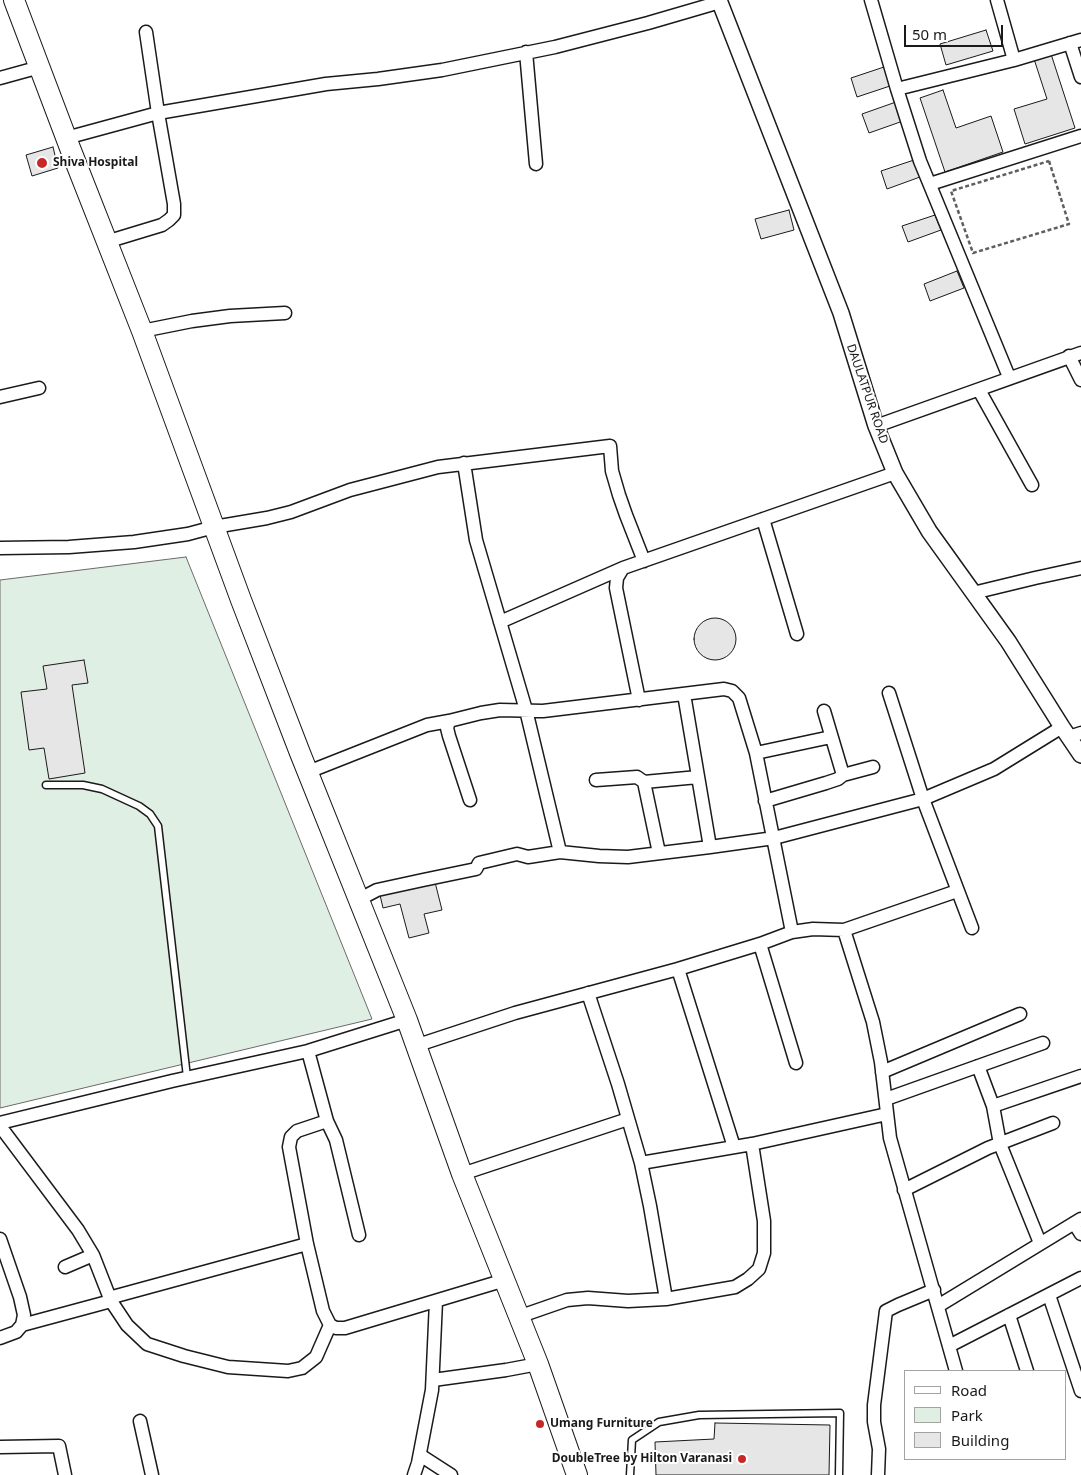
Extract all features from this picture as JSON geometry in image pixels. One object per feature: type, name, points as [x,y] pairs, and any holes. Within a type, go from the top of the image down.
[{"type":"highway","points":[[14,0],[142,331],[214,527],[308,772],[407,1020],[462,1174],[538,1364],[576,1475]]},
{"type":"street","points":[[871,0],[920,162],[1009,377]]},
{"type":"street","points":[[997,0],[1014,60]]},
{"type":"street","points":[[66,138],[158,112],[326,84],[442,70],[555,47],[648,23],[720,1]]},
{"type":"street","name":"DAULATPUR ROAD","points":[[720,1],[840,313],[876,426],[895,473],[929,530],[1071,733],[1081,755]]},
{"type":"street","points":[[106,242],[162,226],[174,214],[174,204],[146,32]]},
{"type":"street","points":[[897,90],[1076,42],[1081,77]]},
{"type":"street","points":[[526,52],[536,164]]},
{"type":"street","points":[[0,78],[40,67]]},
{"type":"street","points":[[930,184],[1081,136]]},
{"type":"street","points":[[142,331],[230,316],[285,313]]},
{"type":"street","points":[[876,426],[1075,355],[1081,380]]},
{"type":"street","points":[[0,397],[39,388]]},
{"type":"street","points":[[979,390],[1032,485]]},
{"type":"street","points":[[0,548],[69,547],[134,542],[188,534],[291,512],[350,490],[438,467],[610,446],[612,471],[644,560]]},
{"type":"street","points":[[464,464],[476,540],[526,710],[560,852]]},
{"type":"street","points":[[500,622],[644,560],[895,473]]},
{"type":"street","points":[[763,519],[797,634]]},
{"type":"street","points":[[623,568],[617,578],[616,588],[639,700]]},
{"type":"street","points":[[973,593],[1081,568]]},
{"type":"street","points":[[308,772],[427,725],[481,713],[500,710],[543,711],[724,689],[732,691],[740,698],[756,753],[792,932]]},
{"type":"street","points":[[684,694],[710,847]]},
{"type":"street","points":[[889,694],[922,799],[972,928]]},
{"type":"street","points":[[824,711],[843,775]]},
{"type":"street","points":[[450,721],[447,728],[449,736],[470,800]]},
{"type":"street","points":[[358,900],[377,890],[476,870],[479,863],[517,854],[528,857],[560,852],[628,857],[774,838],[922,799],[994,769],[1071,733]]},
{"type":"street","points":[[756,753],[831,737]]},
{"type":"street","points":[[765,801],[873,767]]},
{"type":"street","points":[[596,780],[637,777],[644,782],[698,777]]},
{"type":"street","points":[[644,782],[659,853]]},
{"type":"street","points":[[415,1046],[515,1013],[678,969],[760,944],[792,932],[813,929],[844,930],[957,891]]},
{"type":"street","points":[[844,930],[873,1022],[886,1099],[886,1114],[890,1138],[956,1370]]},
{"type":"street","points":[[760,944],[796,1063]]},
{"type":"street","points":[[678,969],[734,1147]]},
{"type":"street","points":[[588,993],[641,1163],[666,1299]]},
{"type":"street","points":[[882,1072],[1020,1014]]},
{"type":"street","points":[[330,1325],[316,1357],[302,1368],[288,1371],[228,1366],[184,1356],[147,1344],[127,1325],[111,1301],[93,1255],[78,1230],[0,1125],[187,1078],[308,1051],[407,1020]]},
{"type":"street","points":[[886,1099],[1042,1043]]},
{"type":"street","points":[[308,1051],[327,1121],[336,1140],[359,1235]]},
{"type":"street","points":[[978,1066],[993,1106],[1000,1144],[1040,1244]]},
{"type":"street","points":[[993,1106],[1081,1076]]},
{"type":"street","points":[[641,1163],[752,1144],[886,1114]]},
{"type":"street","points":[[462,1174],[628,1119]]},
{"type":"street","points":[[327,1121],[297,1131],[291,1137],[289,1147],[323,1311],[330,1325],[336,1328],[344,1328],[505,1280]]},
{"type":"street","points":[[904,1190],[962,1160],[1053,1123]]},
{"type":"street","points":[[518,1317],[567,1300],[588,1298],[628,1301],[666,1299],[736,1287],[748,1279],[759,1269],[764,1254],[764,1221],[752,1144]]},
{"type":"street","points":[[938,1306],[1078,1221],[1081,1234]]},
{"type":"street","points":[[0,1239],[20,1297],[24,1315],[22,1325],[16,1332],[0,1338]]},
{"type":"street","points":[[22,1325],[111,1301],[116,1296],[308,1244]]},
{"type":"street","points":[[65,1267],[93,1255]]},
{"type":"street","points":[[949,1346],[1081,1278]]},
{"type":"street","points":[[878,1475],[879,1449],[874,1422],[874,1405],[886,1311],[934,1290]]},
{"type":"street","points":[[1049,1295],[1081,1391]]},
{"type":"street","points":[[414,1475],[420,1455],[432,1390],[436,1300]]},
{"type":"street","points":[[1009,1316],[1027,1370]]},
{"type":"street","points":[[433,1380],[538,1364]]},
{"type":"street","points":[[140,1421],[152,1475]]},
{"type":"street","points":[[0,1448],[59,1446],[65,1475]]},
{"type":"street","points":[[420,1455],[450,1475]]},
{"type":"lane","points":[[46,785],[83,785],[102,789],[139,806],[150,814],[158,826],[187,1078]]},
{"type":"lane","points":[[630,1475],[632,1440],[659,1422],[699,1414],[840,1413],[839,1475]]},
{"type":"path","points":[[1049,161],[1069,224],[973,253],[951,191],[1049,161]]},
{"type":"green space","points":[[186,557],[372,1019],[0,1108],[0,580]]},
{"type":"building","points":[[986,30],[993,51],[946,65],[940,44]]},
{"type":"building","points":[[1051,54],[1075,128],[1025,144],[1014,109],[1047,99],[1034,59]]},
{"type":"building","points":[[884,67],[890,86],[857,97],[851,78]]},
{"type":"building","points":[[943,90],[956,128],[991,116],[1003,152],[945,172],[920,98]]},
{"type":"building","points":[[896,102],[903,121],[869,133],[862,114]]},
{"type":"building","points":[[53,147],[58,168],[32,176],[26,155]]},
{"type":"building","points":[[914,160],[920,177],[887,189],[881,171]]},
{"type":"building","points":[[789,210],[794,230],[761,239],[755,219]]},
{"type":"building","points":[[935,215],[941,230],[908,242],[902,226]]},
{"type":"building","points":[[957,271],[964,288],[930,301],[924,284]]},
{"type":"building","points":[[711,618],[719,618],[730,624],[736,639],[730,654],[719,660],[711,660],[700,654],[694,643],[694,635],[700,624]]},
{"type":"building","points":[[84,660],[88,683],[72,685],[85,773],[49,779],[44,748],[29,750],[21,692],[47,689],[43,666]]},
{"type":"building","points":[[435,882],[442,910],[424,914],[429,933],[409,938],[400,904],[383,908],[380,895]]},
{"type":"building","name":"DoubleTree by Hilton Varanasi","points":[[715,1423],[830,1425],[829,1475],[656,1475],[655,1442],[714,1439]]},
{"type":"place","name":"Shiva Hospital","points":[[42,163]]},
{"type":"place","name":"Umang Furniture","points":[[540,1424]]},
{"type":"place","name":"DoubleTree by Hilton Varanasi","points":[[742,1459]]}]
